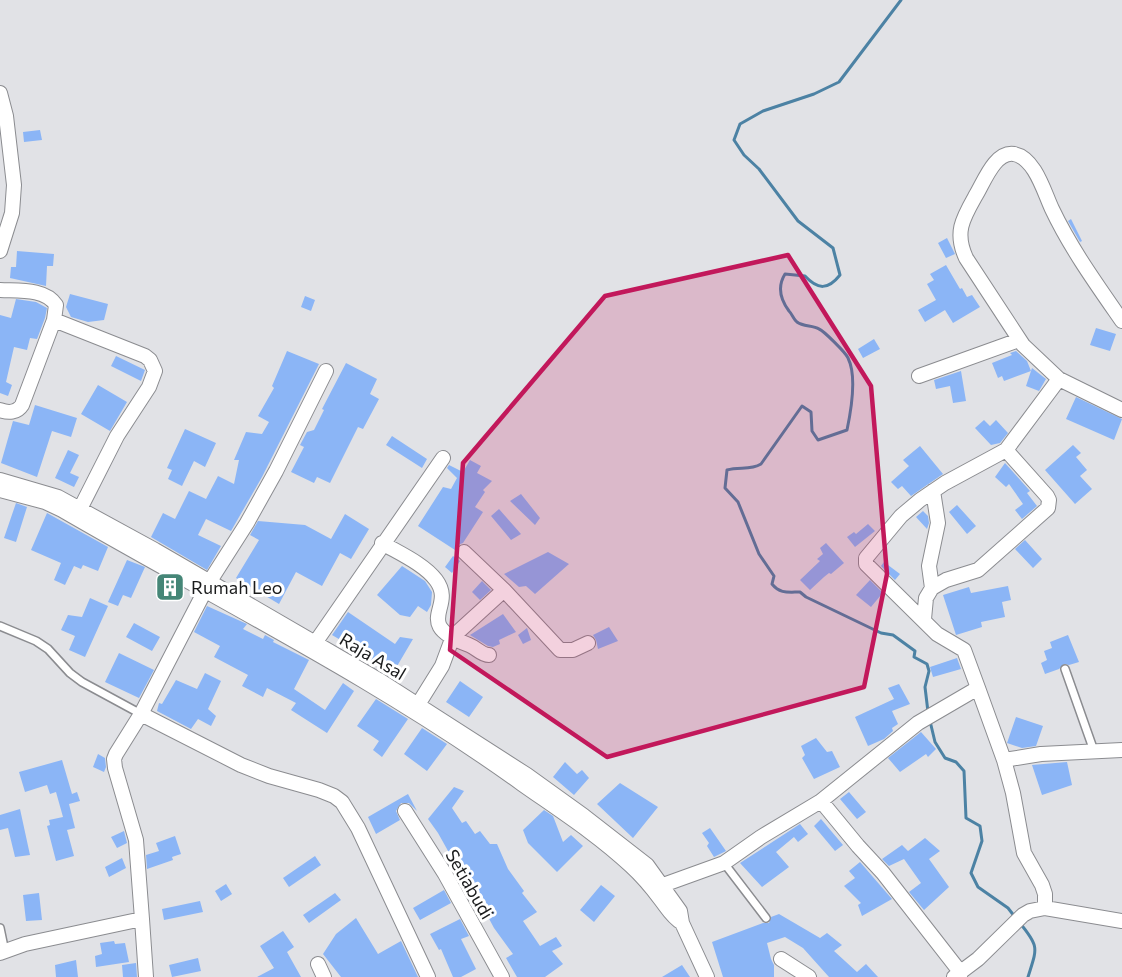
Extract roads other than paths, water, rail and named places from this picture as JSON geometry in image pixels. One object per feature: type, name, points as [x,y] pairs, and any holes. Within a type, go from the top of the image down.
[{"type":"street","points":[[0,93],[6,116],[4,143],[13,168],[14,200],[0,251]]},
{"type":"street","points":[[1120,326],[1064,234],[1034,170],[1023,158],[1013,154],[1004,155],[997,160],[964,216],[959,232],[960,246],[1019,340],[1042,364],[1059,379],[1122,410]]},
{"type":"street","points":[[0,290],[33,292],[52,298],[56,305],[54,320],[22,405],[19,410],[0,410]]},
{"type":"street","points":[[54,320],[144,356],[150,360],[155,371],[149,387],[117,436],[80,509]]},
{"type":"street","points":[[919,376],[1019,340]]},
{"type":"street","points":[[146,977],[136,840],[113,763],[208,585],[276,471],[326,371]]},
{"type":"street","points":[[1045,908],[1045,894],[1042,885],[1024,853],[1013,793],[1004,760],[964,650],[938,634],[865,560],[901,516],[933,491],[1006,450],[1059,379]]},
{"type":"street","points":[[924,619],[926,598],[932,588],[946,580],[978,570],[1048,508],[1047,496],[1006,450]]},
{"type":"street","points":[[315,643],[382,543],[443,458]]},
{"type":"street","name":"Raja Asal","points":[[0,480],[48,493],[80,509],[527,775],[640,859],[663,885],[680,911],[682,923],[707,977]]},
{"type":"street","name":"Raja Asal","points":[[0,490],[54,506],[315,643],[415,709],[578,824],[633,868],[674,918],[682,923]]},
{"type":"street","points":[[932,588],[929,567],[938,523],[933,491]]},
{"type":"street","points":[[382,543],[428,572],[436,580],[442,593],[436,619],[440,629],[452,639],[470,645],[484,655],[489,655]]},
{"type":"street","points":[[464,552],[504,590],[560,650],[573,650],[588,643]]},
{"type":"street","points":[[415,709],[442,666],[452,639],[504,590]]},
{"type":"street","points":[[663,885],[724,863],[761,837],[821,801],[918,723],[978,688]]},
{"type":"street","points":[[141,714],[240,765],[319,790],[342,802],[358,828],[428,977]]},
{"type":"street","points":[[1004,760],[1041,754],[1122,750]]},
{"type":"street","points":[[821,801],[884,873],[957,975],[1030,911],[1045,908],[1122,921]]},
{"type":"street","name":"Setiabudi","points":[[405,811],[445,874],[502,977]]},
{"type":"street","points":[[3,952],[25,944],[142,919]]},
{"type":"street","points":[[781,959],[810,977]]},
{"type":"lane","points":[[0,626],[36,641],[48,649],[70,674],[141,714]]},
{"type":"lane","points":[[1065,669],[1094,751]]},
{"type":"lane","points":[[724,863],[766,918]]},
{"type":"lane","points":[[0,928],[3,952]]},
{"type":"waterway","points":[[901,0],[839,82],[814,94],[763,111],[740,124],[734,140],[798,221],[833,248],[840,275],[836,280],[827,286],[819,286],[805,276],[785,274],[781,284],[781,293],[783,302],[796,321],[822,331],[846,355],[851,365],[853,384],[847,430],[818,440],[812,431],[811,412],[802,406],[761,464],[727,470],[725,488],[738,502],[759,554],[774,576],[772,584],[775,587],[784,592],[800,592],[881,633],[893,635],[915,651],[914,657],[927,664],[929,671],[925,687],[928,712]]},
{"type":"waterway","points":[[930,721],[935,742],[945,758],[956,762],[964,771],[966,818],[980,826],[982,841],[971,873],[978,887],[1008,908],[1015,917]]},
{"type":"waterway","points":[[1019,922],[1031,937],[1035,948],[1028,977]]},
{"type":"place","name":"Rumah Leo","points":[[170,587]]}]
